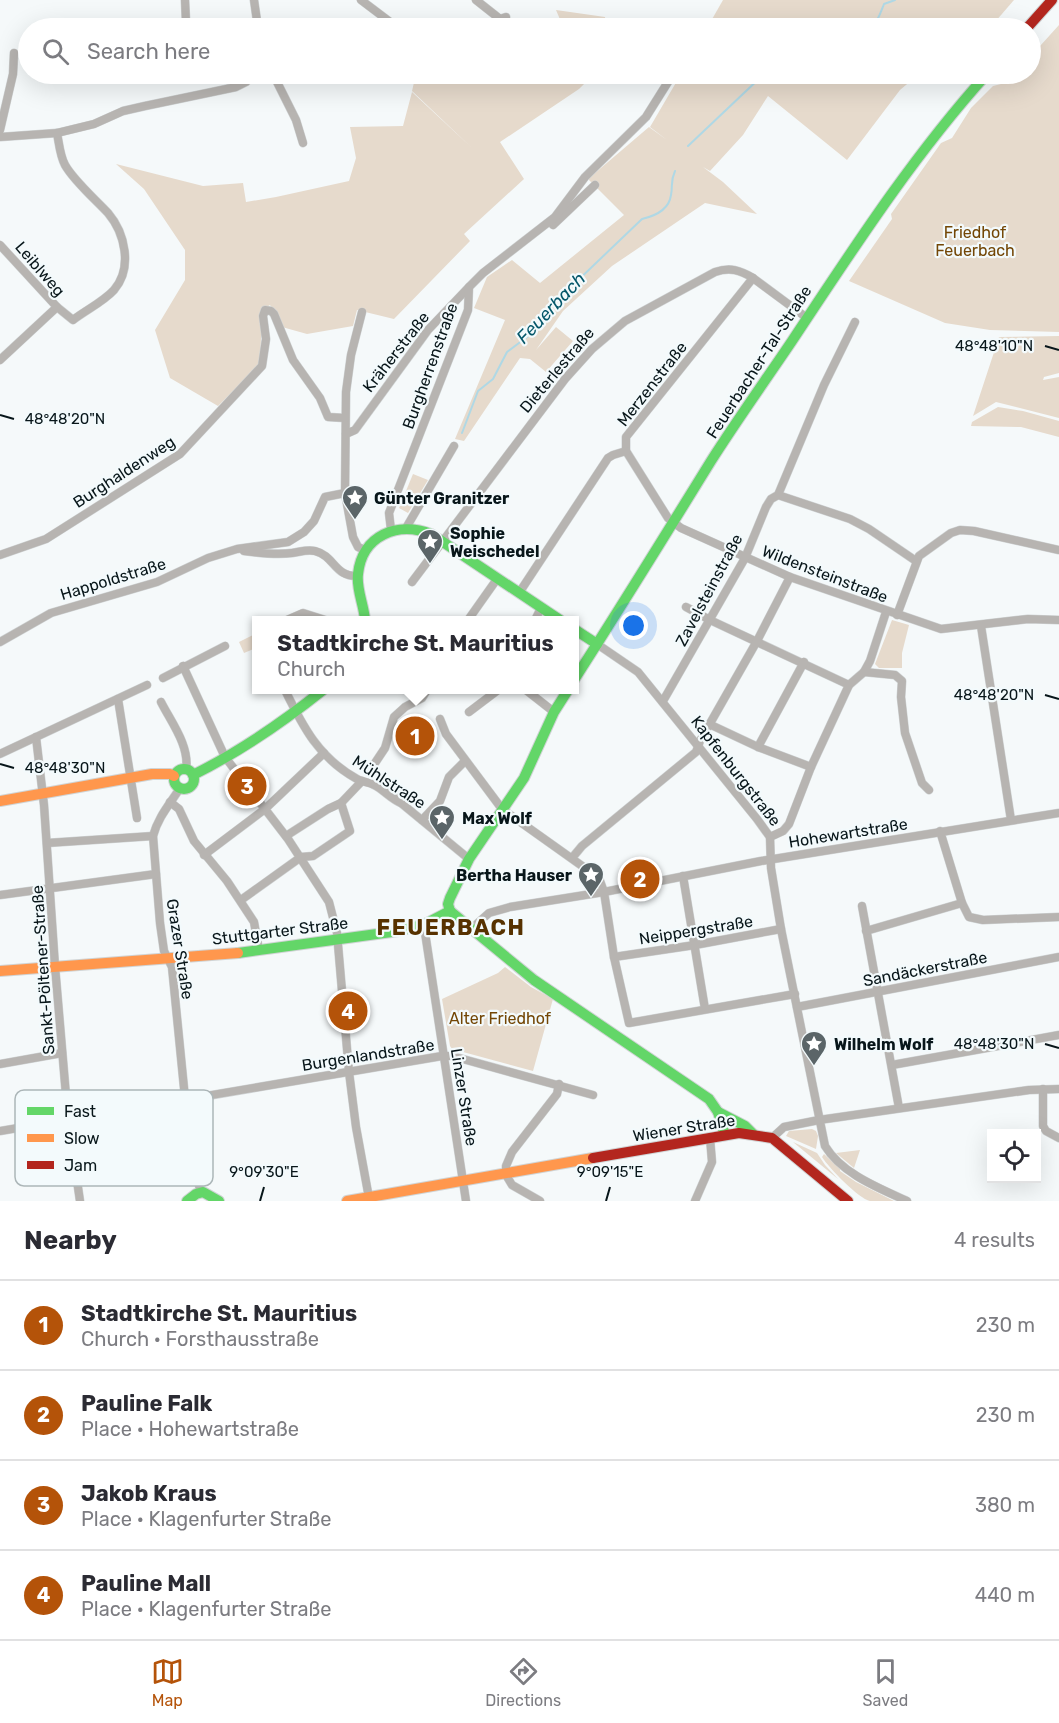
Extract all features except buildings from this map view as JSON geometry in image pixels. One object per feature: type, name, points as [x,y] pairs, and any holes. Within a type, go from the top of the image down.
[{"type":"main road","points":[[1036,18],[1052,0]]},
{"type":"main road","name":"Feuerbacher-Tal-Straße","points":[[579,672],[712,460],[833,276],[929,142],[978,84]]},
{"type":"main road","points":[[364,616],[358,576],[365,550],[375,539],[391,530],[406,528],[427,531],[553,616]]},
{"type":"main road","name":"Kapfenburgstraße","points":[[579,632],[597,644]]},
{"type":"main road","points":[[190,772],[192,785],[186,789],[180,788],[174,782],[174,776],[178,771],[190,772],[225,757],[296,712],[318,694]]},
{"type":"main road","points":[[565,694],[524,778],[469,859],[450,898],[448,904],[450,911],[470,930],[541,984],[710,1099],[718,1112],[725,1135]]},
{"type":"main road","points":[[0,801],[131,778],[162,774],[174,776]]},
{"type":"main road","name":"Stuttgarter Straße","points":[[0,971],[259,950],[338,940],[410,930],[424,926],[450,911]]},
{"type":"main road","points":[[718,1112],[745,1126],[753,1134]]},
{"type":"main road","name":"Wiener Straße","points":[[347,1201],[725,1135],[753,1134],[772,1138]]},
{"type":"main road","points":[[772,1138],[848,1201]]},
{"type":"main road","points":[[187,1201],[193,1194],[200,1191],[219,1201]]},
{"type":"street","points":[[185,0],[186,18]]},
{"type":"street","points":[[254,0],[257,18]]},
{"type":"street","points":[[361,0],[385,18]]},
{"type":"street","points":[[476,0],[498,18]]},
{"type":"street","points":[[0,130],[13,74],[14,53]]},
{"type":"street","points":[[0,137],[57,133],[94,124],[123,111],[242,84]]},
{"type":"street","points":[[278,84],[296,120],[303,143]]},
{"type":"street","name":"Burgherrenstraße","points":[[391,530],[390,513],[468,310],[469,287],[483,273],[555,217],[585,177],[646,117],[667,84]]},
{"type":"street","points":[[57,133],[64,164],[111,216],[120,232],[125,248],[120,279],[116,288],[107,296],[73,320],[57,307]]},
{"type":"street","points":[[541,230],[550,228],[595,185]]},
{"type":"street","name":"Leiblweg","points":[[0,245],[57,307],[0,360]]},
{"type":"street","name":"Dieterlestraße","points":[[412,582],[565,379],[610,331],[715,272],[730,268],[744,272],[807,318]]},
{"type":"street","name":"Merzenstraße","points":[[519,593],[608,458],[626,451],[628,433],[753,278]]},
{"type":"street","name":"Kräherstraße","points":[[346,434],[355,430],[428,330],[469,287]]},
{"type":"street","name":"Burghaldenweg","points":[[0,555],[46,539],[180,454],[260,370],[265,350],[263,313],[268,309],[271,311],[293,360],[320,398],[328,417],[345,418]]},
{"type":"street","points":[[362,312],[347,373],[345,494],[353,537],[358,547],[365,550]]},
{"type":"street","name":"Zavelsteinstraße","points":[[663,701],[745,558],[766,507],[771,499],[778,495],[824,385],[855,322]]},
{"type":"street","points":[[406,528],[454,446]]},
{"type":"street","name":"Wildensteinstraße","points":[[626,451],[674,524],[790,577],[886,612],[941,629],[1028,619],[1059,620]]},
{"type":"street","name":"Happoldstraße","points":[[0,642],[51,614],[76,604],[149,585],[208,558],[237,549],[280,544],[295,539],[314,521],[325,497],[345,494]]},
{"type":"street","points":[[778,495],[850,519],[916,561]]},
{"type":"street","points":[[897,615],[916,561],[922,553],[951,532],[974,531],[1059,550]]},
{"type":"street","name":"Happoldstraße","points":[[237,549],[284,554],[306,550],[316,551],[325,556],[346,576],[358,576]]},
{"type":"street","points":[[572,858],[582,846],[696,752],[790,577]]},
{"type":"street","points":[[471,616],[496,579]]},
{"type":"street","points":[[686,607],[849,685]]},
{"type":"street","points":[[537,616],[541,608]]},
{"type":"street","points":[[770,837],[783,831],[789,824],[811,767],[849,685],[864,672],[870,661],[886,612]]},
{"type":"street","points":[[981,626],[1011,820]]},
{"type":"street","name":"Kapfenburgstraße","points":[[597,644],[633,667],[663,701],[770,837],[771,860],[782,929],[825,1146],[833,1157],[854,1174],[907,1201]]},
{"type":"street","points":[[164,678],[183,666],[225,646]]},
{"type":"street","points":[[758,747],[804,662]]},
{"type":"street","points":[[183,666],[225,757],[286,836],[329,902],[338,940],[349,1072],[369,1198]]},
{"type":"street","points":[[864,672],[895,675],[902,681],[901,697],[905,733],[922,783],[929,790]]},
{"type":"street","points":[[0,754],[147,685]]},
{"type":"street","name":"Mühlstraße","points":[[287,694],[309,737],[324,753],[362,781],[376,786],[393,800],[401,802],[469,859]]},
{"type":"street","points":[[401,802],[371,769],[385,748],[394,717],[405,706],[422,698],[424,694]]},
{"type":"street","points":[[469,712],[493,694]]},
{"type":"street","points":[[531,694],[554,712]]},
{"type":"street","points":[[118,699],[137,818]]},
{"type":"street","points":[[161,702],[185,749],[190,772]]},
{"type":"street","points":[[440,718],[446,734],[502,809],[598,878],[604,892],[614,957],[629,1023],[795,994]]},
{"type":"street","points":[[709,724],[758,747],[811,767]]},
{"type":"street","name":"Sankt-Pöltener-Straße","points":[[36,737],[43,794],[65,1090]]},
{"type":"street","points":[[204,855],[265,809],[324,753]]},
{"type":"street","points":[[422,820],[438,804],[449,777],[465,760]]},
{"type":"street","points":[[286,836],[328,808],[341,803],[362,781]]},
{"type":"street","name":"Grazer Straße","points":[[180,788],[156,825],[153,836],[160,923],[164,951],[172,967],[184,1090]]},
{"type":"street","points":[[170,802],[179,809],[194,841],[204,855],[241,900],[256,926],[259,950]]},
{"type":"street","points":[[241,900],[301,857],[313,856],[350,831],[341,803]]},
{"type":"street","name":"Hohewartstraße","points":[[470,930],[489,913],[510,908],[771,860],[1059,813]]},
{"type":"street","points":[[940,831],[962,903],[969,917],[983,921],[1059,917]]},
{"type":"street","points":[[47,843],[153,836]]},
{"type":"street","points":[[0,895],[156,874]]},
{"type":"street","points":[[683,876],[705,1009]]},
{"type":"street","points":[[866,931],[962,903]]},
{"type":"street","points":[[862,906],[900,1108]]},
{"type":"street","name":"Linzer Straße","points":[[424,926],[466,1201]]},
{"type":"street","name":"Neippergstraße","points":[[614,957],[782,929]]},
{"type":"street","name":"Sandäckerstraße","points":[[797,1008],[1059,957]]},
{"type":"street","points":[[892,1065],[1059,1035]]},
{"type":"street","points":[[0,1064],[62,1053]]},
{"type":"street","name":"Burgenlandstraße","points":[[213,1094],[452,1056],[592,1095]]},
{"type":"street","points":[[540,1201],[512,1185],[506,1175],[508,1159],[557,1094],[559,1084]]},
{"type":"street","points":[[772,1138],[784,1127],[819,1120],[1043,1089],[1059,1089]]},
{"type":"street","points":[[1043,1089],[1043,1126],[1046,1131],[1059,1138]]},
{"type":"street","name":"Burgenlandstraße","points":[[0,1131],[15,1128]]},
{"type":"street","points":[[695,1201],[712,1162],[710,1138]]},
{"type":"street","name":"Sankt-Pöltener-Straße","points":[[78,1186],[80,1201]]},
{"type":"street","name":"Grazer Straße","points":[[199,1186],[200,1191]]},
{"type":"green space","points":[[723,0],[1014,0],[998,18],[713,18]]},
{"type":"green space","points":[[556,10],[605,18],[559,18]]},
{"type":"green space","name":"Friedhof Feuerbach","points":[[1059,25],[1059,332],[990,330],[945,323],[849,281],[892,219],[891,214],[941,143],[952,138],[971,108],[993,86],[1041,84],[1041,45]]},
{"type":"green space","points":[[414,84],[584,84],[500,142],[524,179],[464,234],[470,241],[394,319],[357,310],[353,326],[307,334],[282,327],[270,305],[262,310],[260,365],[218,406],[170,378],[155,330],[185,280],[185,250],[144,189],[116,164],[203,186],[243,183],[246,202],[349,181],[356,158],[350,127],[403,126],[412,92],[472,148],[412,91]]},
{"type":"green space","points":[[675,84],[907,84],[900,90],[847,160],[768,96],[743,135],[710,171],[703,167],[723,182],[757,214],[705,203],[612,266],[563,311],[536,350],[556,327],[573,341],[546,372],[530,359],[520,358],[464,441],[455,439],[505,320],[474,308],[487,277],[512,260],[540,283],[624,215],[588,179],[649,127],[667,140],[650,127]]},
{"type":"green space","points":[[1059,336],[1059,373],[1044,377],[1043,380],[1059,377],[1059,418],[996,402],[973,416],[999,337]]},
{"type":"green space","points":[[998,407],[1059,421],[1059,437],[1021,427],[971,426],[972,422]]},
{"type":"green space","points":[[413,474],[428,480],[408,513],[399,508]]},
{"type":"green space","points":[[892,620],[909,625],[902,653],[902,668],[879,668],[875,664]]},
{"type":"green space","points":[[252,636],[252,650],[244,653],[239,642]]},
{"type":"green space","name":"Alter Friedhof","points":[[505,967],[531,987],[553,999],[533,1071],[452,1049],[450,1046],[442,999],[498,973]]},
{"type":"green space","points":[[812,1129],[818,1136],[816,1149],[786,1136],[789,1131]]},
{"type":"green space","points":[[793,1142],[817,1153],[838,1179]]},
{"type":"green space","points":[[860,1150],[854,1168],[836,1153]]},
{"type":"green space","points":[[824,1154],[840,1171],[856,1182],[894,1201],[865,1199],[830,1168],[822,1157]]},
{"type":"waterway","name":"Feuerbach","points":[[877,18],[884,4],[895,0]]},
{"type":"waterway","name":"Feuerbach","points":[[688,146],[753,84]]},
{"type":"waterway","name":"Feuerbach","points":[[462,433],[478,391],[493,379],[507,352],[531,334],[549,308],[642,219],[656,214],[667,205],[672,192],[675,171]]},
{"type":"traffic: fast","points":[[579,672],[721,446],[861,238],[934,137],[978,84]]},
{"type":"traffic: fast","points":[[364,616],[358,574],[366,549],[384,534],[406,529],[431,534],[554,616]]},
{"type":"traffic: fast","points":[[579,632],[597,644]]},
{"type":"traffic: fast","points":[[193,775],[260,736],[318,694]]},
{"type":"traffic: fast","points":[[450,911],[448,904],[450,898],[469,859],[524,778],[554,712],[565,694]]},
{"type":"traffic: fast","points":[[184,769],[191,772],[194,779],[191,786],[184,789],[177,786],[174,779],[177,772],[184,769]]},
{"type":"traffic: fast","points":[[450,911],[534,980],[709,1099],[718,1112],[725,1135]]},
{"type":"traffic: fast","points":[[238,953],[399,931],[425,924],[450,911]]},
{"type":"traffic: fast","points":[[718,1112],[745,1126],[753,1134]]},
{"type":"traffic: fast","points":[[187,1201],[203,1192],[219,1201]]},
{"type":"traffic: slow","points":[[0,801],[152,774],[174,776]]},
{"type":"traffic: slow","points":[[0,971],[238,953]]},
{"type":"traffic: slow","points":[[347,1201],[593,1158]]},
{"type":"traffic: jam","points":[[1036,18],[1052,0]]},
{"type":"traffic: jam","points":[[593,1158],[739,1133],[772,1138],[848,1201]]},
{"type":"place","name":"Günter Granitzer","points":[[355,521]]},
{"type":"place","name":"Sophie Weischedel","points":[[430,565]]},
{"type":"place","name":"Stadtkirche St. Mauritius","points":[[415,736]]},
{"type":"place","name":"Jakob Kraus","points":[[247,786]]},
{"type":"place","name":"Max Wolf","points":[[442,841]]},
{"type":"place","name":"Pauline Falk","points":[[640,879]]},
{"type":"place","name":"Bertha Hauser","points":[[591,898]]},
{"type":"place","name":"Pauline Mall","points":[[348,1011]]},
{"type":"place","name":"Wilhelm Wolf","points":[[814,1067]]},
{"type":"district","name":"FEUERBACH","points":[[451,927]]}]
